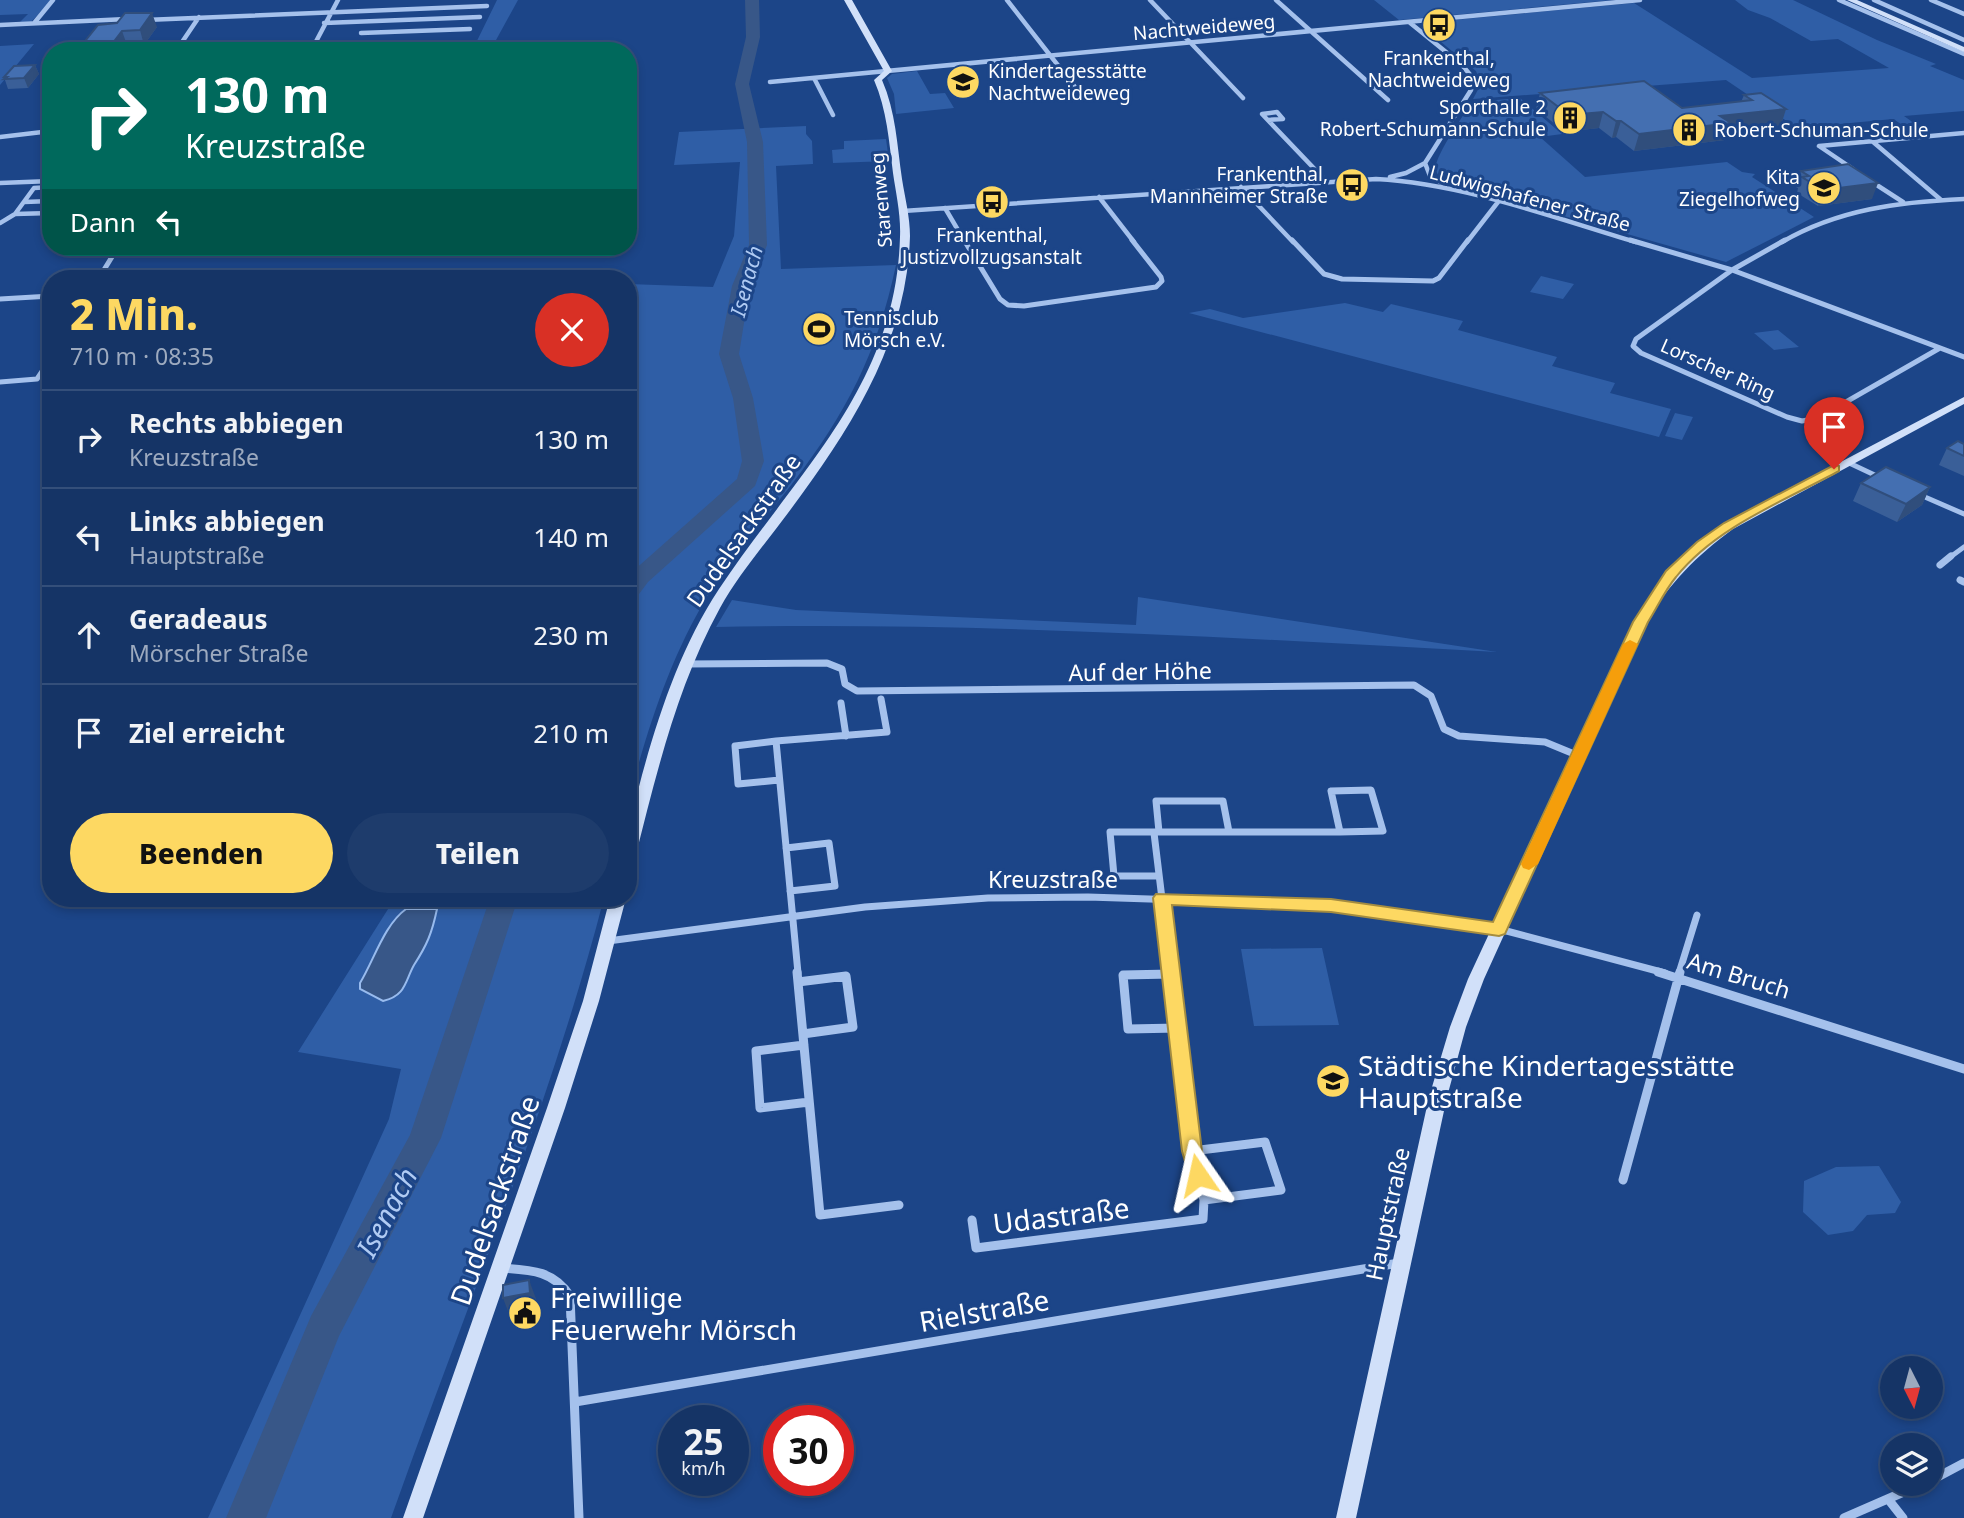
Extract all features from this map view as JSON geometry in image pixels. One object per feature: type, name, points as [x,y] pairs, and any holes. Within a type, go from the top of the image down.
[{"type":"street","points":[[35,22],[53,0]]},
{"type":"street","points":[[315,42],[333,3],[338,0]]},
{"type":"street","points":[[848,0],[888,71],[878,80],[856,74]]},
{"type":"street","points":[[1007,0],[1078,91]]},
{"type":"street","points":[[1150,0],[1243,98]]},
{"type":"street","points":[[1276,0],[1388,100]]},
{"type":"street","name":"Nachtweideweg","points":[[770,82],[1640,0]]},
{"type":"street","points":[[1839,0],[1964,52]]},
{"type":"street","points":[[1851,0],[1964,52]]},
{"type":"street","points":[[1874,0],[1964,40]]},
{"type":"street","points":[[1931,0],[1964,14]]},
{"type":"street","points":[[0,25],[487,6]]},
{"type":"street","points":[[408,42],[423,9]]},
{"type":"street","points":[[182,42],[199,17]]},
{"type":"street","points":[[324,23],[480,17]]},
{"type":"street","points":[[141,18],[184,18]]},
{"type":"street","points":[[0,25],[36,26],[66,22]]},
{"type":"street","points":[[356,42],[366,22]]},
{"type":"street","points":[[1376,178],[1406,173],[1425,163],[1471,90],[1472,78],[1462,65],[1408,22]]},
{"type":"street","points":[[361,33],[470,29]]},
{"type":"street","points":[[814,78],[833,114]]},
{"type":"street","name":"Starenweg","points":[[878,80],[886,96],[890,116],[903,211],[903,265],[889,333],[880,358]]},
{"type":"street","points":[[1268,120],[1327,182]]},
{"type":"street","points":[[0,137],[42,132]]},
{"type":"street","points":[[1903,202],[1819,146],[1964,133]]},
{"type":"street","points":[[1872,141],[1941,199]]},
{"type":"street","points":[[1425,163],[1430,176],[1452,188]]},
{"type":"street","name":"Ludwigshafener Straße","points":[[903,211],[1376,178],[1414,181],[1452,188],[1732,270],[1964,357]]},
{"type":"street","points":[[0,183],[42,181]]},
{"type":"street","points":[[1241,187],[1324,274],[1342,279],[1433,281],[1439,278],[1498,202]]},
{"type":"street","points":[[15,215],[34,188],[42,188]]},
{"type":"street","points":[[944,208],[1000,299],[1008,305],[1024,306],[1156,287],[1162,281],[1161,277],[1099,197]]},
{"type":"street","points":[[1732,270],[1811,225],[1840,215],[1903,202],[1964,199]]},
{"type":"street","points":[[24,202],[42,201]]},
{"type":"street","points":[[0,223],[15,215],[42,214]]},
{"type":"street","name":"Lorscher Ring","points":[[1732,270],[1636,340],[1633,346],[1641,352],[1802,421],[1818,418],[1940,348]]},
{"type":"street","points":[[0,299],[42,297]]},
{"type":"street","name":"Dudelsackstraße","points":[[637,823],[663,722],[685,664],[724,592],[819,465],[853,413],[880,358]]},
{"type":"street","points":[[0,382],[37,379],[42,372]]},
{"type":"street","name":"Hauptstraße","points":[[1346,1518],[1436,1107],[1458,1027],[1476,979],[1640,622],[1671,574],[1702,545],[1729,526],[1964,400]]},
{"type":"street","points":[[1847,462],[1895,484]]},
{"type":"street","points":[[1906,489],[1964,514]]},
{"type":"street","points":[[1940,565],[1964,547]]},
{"type":"street","name":"Auf der Höhe","points":[[685,664],[836,664],[842,669],[842,682],[847,688],[857,691],[1414,685],[1427,689],[1433,697],[1444,729],[1459,736],[1545,742],[1580,756]]},
{"type":"street","points":[[779,780],[738,784],[735,746],[887,732],[881,699]]},
{"type":"street","points":[[841,703],[846,736]]},
{"type":"street","points":[[776,741],[820,1215],[900,1205]]},
{"type":"street","points":[[1159,876],[1114,876],[1110,832],[1340,832],[1383,831],[1371,790],[1331,791],[1340,832]]},
{"type":"street","points":[[1192,1151],[1265,1142],[1281,1190],[1204,1200],[1192,1151],[1159,876],[1156,801],[1223,801],[1229,832]]},
{"type":"street","points":[[786,848],[829,843],[835,886],[790,891]]},
{"type":"street","name":"Kreuzstraße","points":[[608,940],[865,907],[988,898],[1162,898],[1331,905],[1499,929]]},
{"type":"street","name":"Dudelsackstraße","points":[[413,1518],[556,1108],[616,907]]},
{"type":"street","points":[[1623,1180],[1648,1099],[1678,977],[1697,915]]},
{"type":"street","name":"Am Bruch","points":[[1499,929],[1678,977],[1964,1069]]},
{"type":"street","points":[[1171,974],[1123,975],[1128,1029],[1178,1028]]},
{"type":"street","points":[[798,982],[846,976],[853,1027],[803,1034]]},
{"type":"street","points":[[804,1045],[756,1051],[760,1108],[809,1101]]},
{"type":"street","name":"Udastraße","points":[[972,1220],[976,1248],[1203,1219],[1204,1200]]},
{"type":"street","name":"Rielstraße","points":[[575,1402],[1401,1263]]},
{"type":"street","points":[[500,1268],[543,1271],[562,1282],[570,1296],[579,1518]]},
{"type":"street","points":[[1943,1474],[1964,1463]]},
{"type":"street","points":[[1844,1518],[1895,1496]]},
{"type":"street","points":[[1888,1499],[1903,1518]]},
{"type":"shaded area","points":[[0,0],[52,0],[31,22],[20,22],[28,14],[0,15]]},
{"type":"shaded area","points":[[497,0],[518,0],[495,42],[476,42]]},
{"type":"shaded area","points":[[1374,0],[1613,0],[1399,20]]},
{"type":"shaded area","points":[[1735,0],[1793,0],[1877,40],[1936,64],[1930,66],[1964,80],[1964,111],[1904,116],[1928,133],[1917,134],[1893,119],[1797,128],[1726,80],[1473,99],[1481,84],[1476,71],[1423,27],[1432,22],[1634,3],[1752,78],[1889,68],[1838,39],[1811,41],[1770,18],[1748,10]]},
{"type":"shaded area","points":[[34,44],[0,85],[0,46]]},
{"type":"shaded area","points":[[917,71],[930,94],[945,93],[954,108],[896,114],[894,94],[887,78],[892,74]]},
{"type":"shaded area","points":[[1520,98],[1562,134],[1540,137],[1585,177],[1727,162],[1742,172],[1755,174],[1752,177],[1814,217],[1726,262],[1475,191],[1453,184],[1439,175],[1436,166],[1439,158],[1472,102]]},
{"type":"shaded area","points":[[806,126],[806,134],[812,141],[813,164],[776,166],[781,269],[896,265],[879,327],[858,381],[811,458],[748,538],[708,595],[660,696],[637,771],[637,284],[713,287],[734,236],[740,162],[674,165],[679,132]]},
{"type":"shaded area","points":[[886,139],[889,161],[833,163],[832,150],[844,149],[844,141]]},
{"type":"shaded area","points":[[1541,276],[1574,284],[1563,299],[1530,292]]},
{"type":"shaded area","points":[[1345,303],[1383,312],[1391,304],[1463,321],[1458,330],[1557,357],[1552,366],[1615,383],[1610,393],[1671,409],[1659,437],[1189,313],[1210,309],[1243,318]]},
{"type":"shaded area","points":[[1778,330],[1799,347],[1774,350],[1754,333]]},
{"type":"shaded area","points":[[1675,413],[1693,417],[1682,440],[1665,436]]},
{"type":"shaded area","points":[[1138,597],[1497,652],[1009,629],[716,627],[732,600],[796,610],[1136,625]]},
{"type":"shaded area","points":[[389,907],[601,907],[532,1133],[391,1518],[208,1518],[389,1119],[401,1069],[298,1052]]},
{"type":"shaded area","points":[[406,909],[437,909],[428,938],[404,987],[396,996],[383,1001],[360,989],[360,983],[385,933]]},
{"type":"shaded area","points":[[1322,948],[1339,1025],[1254,1026],[1241,949]]},
{"type":"shaded area","points":[[1879,1166],[1901,1202],[1895,1213],[1867,1215],[1853,1231],[1828,1235],[1803,1212],[1804,1181],[1836,1167]]},
{"type":"building","points":[[125,13],[152,13],[140,30],[122,31],[114,42],[84,42],[98,25],[117,23]]},
{"type":"building","points":[[35,65],[24,78],[4,79],[14,66]]},
{"type":"building","points":[[1644,81],[1682,108],[1752,100],[1744,95],[1761,93],[1786,109],[1720,116],[1731,123],[1639,134],[1603,112],[1569,115],[1540,93]]},
{"type":"building","points":[[1848,164],[1878,183],[1823,190],[1802,177],[1809,176],[1801,171]]},
{"type":"building","points":[[1958,441],[1964,444],[1964,456],[1947,448]]},
{"type":"building","points":[[1886,467],[1930,487],[1906,504],[1861,483]]},
{"type":"building","points":[[529,1280],[530,1293],[503,1298],[503,1285]]},
{"type":"waterway","name":"Isenach","points":[[637,581],[747,481],[753,461],[743,398],[729,354],[741,286],[758,245],[755,142],[742,84],[753,37],[752,0]]},
{"type":"waterway","name":"Isenach","points":[[246,1518],[324,1328],[425,1138],[501,907]]},
{"type":"slow traffic","points":[[1529,864],[1630,644]]},
{"type":"place","name":"Frankenthal, Nachtweideweg","points":[[1439,25]]},
{"type":"place","name":"Kindertagesstätte Nachtweideweg","points":[[963,82]]},
{"type":"place","name":"Sporthalle 2 Robert-Schumann-Schule","points":[[1570,118]]},
{"type":"place","name":"Robert-Schuman-Schule","points":[[1689,130]]},
{"type":"place","name":"Frankenthal, Mannheimer Straße","points":[[1352,185]]},
{"type":"place","name":"Kita Ziegelhofweg","points":[[1824,188]]},
{"type":"place","name":"Frankenthal, Justizvollzugsanstalt","points":[[992,202]]},
{"type":"place","name":"Tennisclub Mörsch e.V.","points":[[819,329]]},
{"type":"place","name":"Städtische Kindertagesstätte Hauptstraße","points":[[1333,1081]]},
{"type":"place","name":"Freiwillige Feuerwehr Mörsch","points":[[525,1313]]},
{"type":"route","points":[[1198,1175],[1192,1151],[1162,898],[1331,905],[1499,929],[1640,622],[1671,574],[1702,545],[1729,526],[1834,469]]}]
